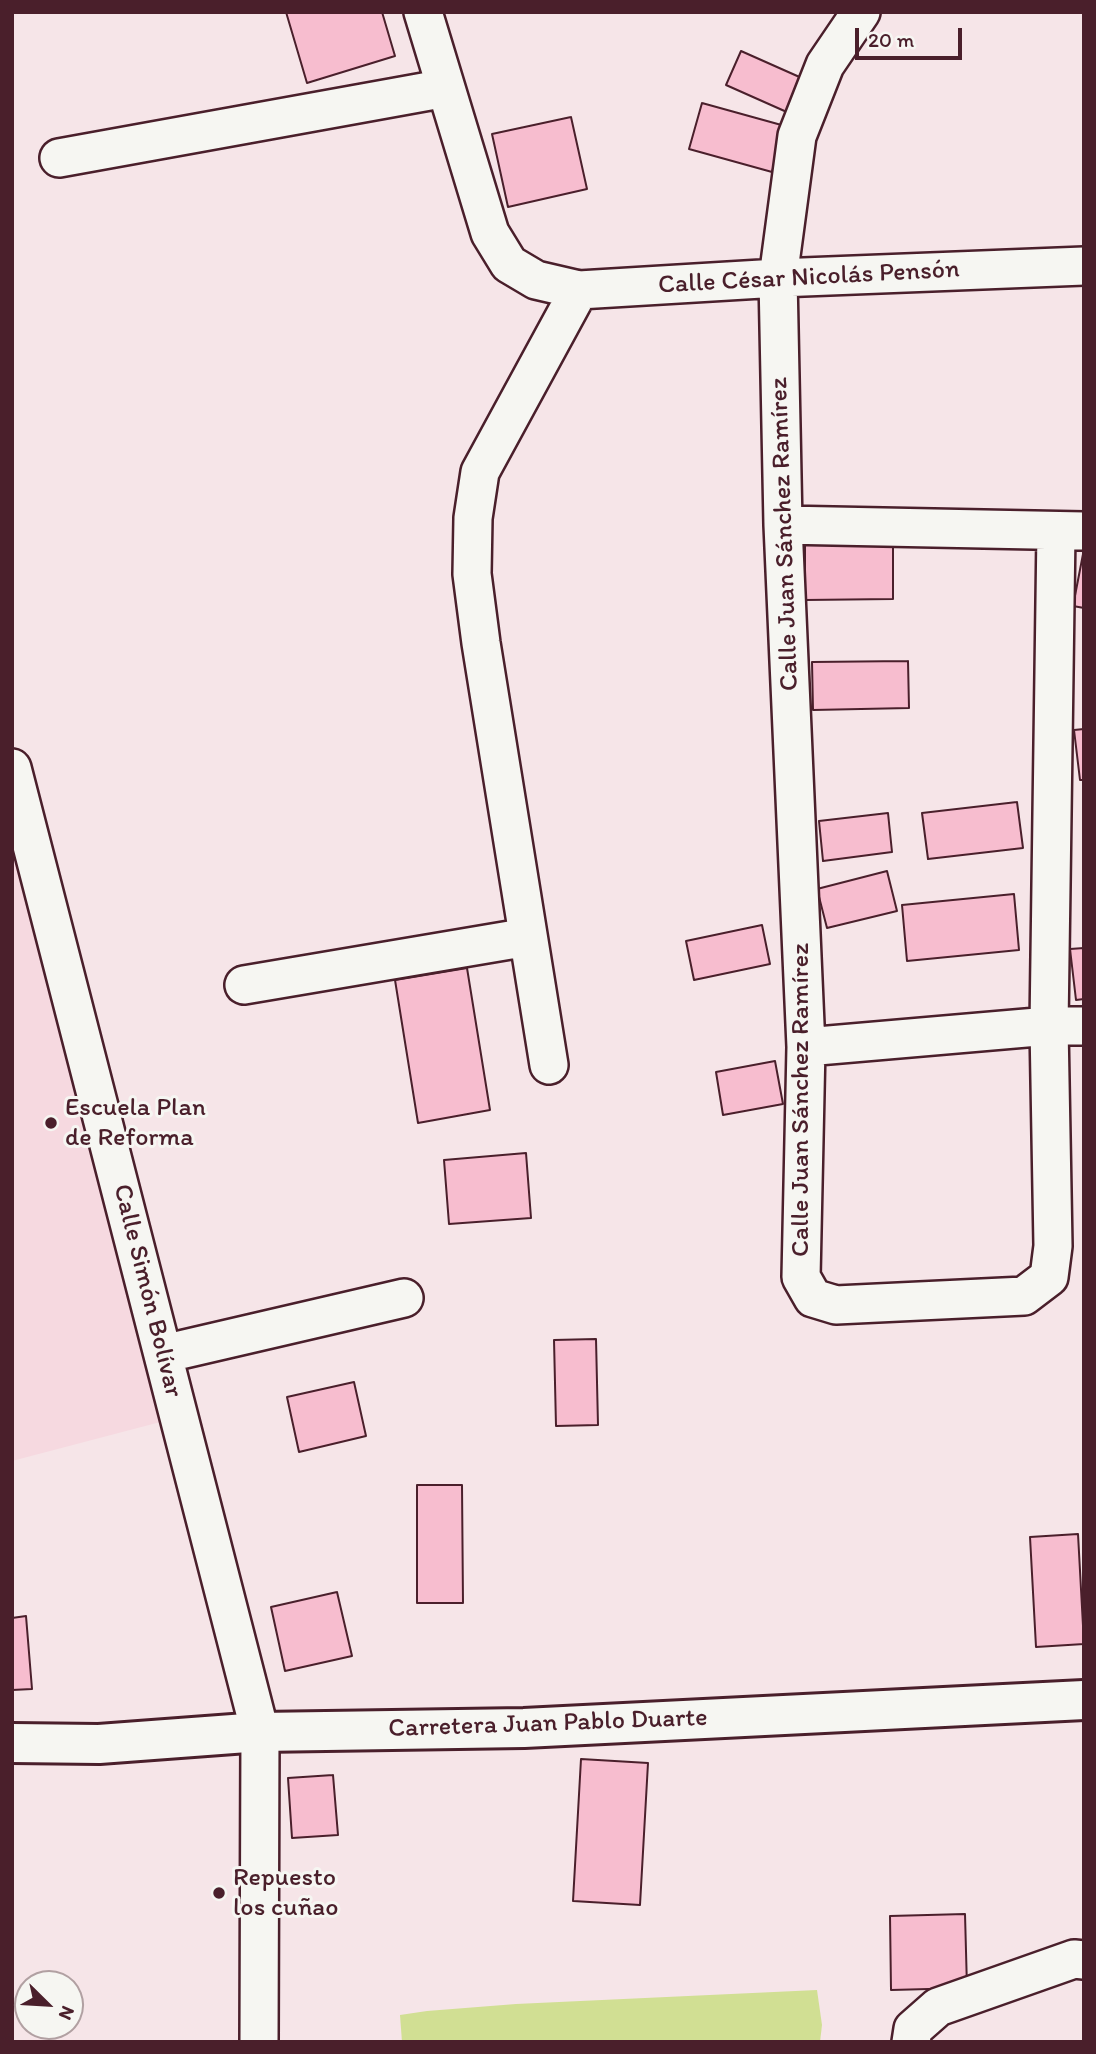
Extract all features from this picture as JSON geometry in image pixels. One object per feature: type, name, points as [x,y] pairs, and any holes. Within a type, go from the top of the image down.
[{"type":"main road","name":"Carretera Juan Pablo Duarte","points":[[12,1743],[99,1744],[260,1732],[524,1728],[1084,1700]]},
{"type":"street","points":[[59,158],[446,88],[423,12]]},
{"type":"street","name":"Calle Juan Sánchez Ramírez","points":[[861,12],[825,65],[797,136],[778,278],[783,525],[806,1046],[801,1277],[813,1298],[836,1305],[1024,1296],[1049,1277],[1066,1026],[1070,531]]},
{"type":"street","name":"Calle César Nicolás Pensón","points":[[446,88],[490,233],[509,264],[536,280],[579,290],[778,278],[1084,266]]},
{"type":"street","points":[[549,1065],[481,643],[472,573],[473,518],[480,472],[579,290]]},
{"type":"street","points":[[783,525],[1070,531]]},
{"type":"street","name":"Calle Simón Bolívar","points":[[12,768],[260,1732],[259,2042]]},
{"type":"street","points":[[244,985],[528,937]]},
{"type":"street","points":[[806,1046],[1066,1026]]},
{"type":"street","points":[[163,1354],[404,1298]]},
{"type":"street","points":[[911,2042],[913,2029],[938,2007],[1074,1959],[1084,1960]]},
{"type":"shaded area","name":"Escuela Plan de Reforma","points":[[12,825],[168,1420],[12,1461]]},
{"type":"green space","points":[[817,1990],[822,2025],[820,2042],[402,2042],[400,2015],[427,2011],[516,2004]]},
{"type":"building","points":[[286,12],[382,12],[395,56],[307,83]]},
{"type":"building","points":[[741,51],[804,79],[789,113],[726,85]]},
{"type":"building","points":[[702,103],[785,126],[772,172],[689,149]]},
{"type":"building","points":[[571,117],[587,189],[508,207],[492,134]]},
{"type":"building","points":[[893,544],[893,599],[805,600],[805,545]]},
{"type":"building","points":[[1084,549],[1084,608],[1073,606]]},
{"type":"building","points":[[908,661],[909,708],[813,710],[812,662]]},
{"type":"building","points":[[1084,729],[1084,780],[1080,780],[1074,730]]},
{"type":"building","points":[[1017,802],[1023,848],[928,859],[922,813]]},
{"type":"building","points":[[888,813],[892,852],[823,861],[819,821]]},
{"type":"building","points":[[887,871],[897,911],[827,928],[817,889]]},
{"type":"building","points":[[1014,894],[1019,950],[907,961],[902,905]]},
{"type":"building","points":[[762,925],[770,964],[694,980],[686,941]]},
{"type":"building","points":[[1084,948],[1084,999],[1076,1000],[1070,949]]},
{"type":"building","points":[[467,968],[490,1110],[418,1123],[395,980]]},
{"type":"building","points":[[775,1061],[783,1104],[723,1115],[716,1072]]},
{"type":"building","points":[[526,1153],[531,1218],[449,1224],[444,1160]]},
{"type":"building","points":[[596,1339],[598,1425],[556,1426],[554,1340]]},
{"type":"building","points":[[354,1382],[366,1436],[299,1452],[287,1397]]},
{"type":"building","points":[[417,1485],[462,1485],[463,1603],[417,1603]]},
{"type":"building","points":[[1078,1534],[1084,1644],[1036,1647],[1030,1537]]},
{"type":"building","points":[[337,1592],[352,1656],[285,1671],[271,1607]]},
{"type":"building","points":[[26,1616],[32,1689],[12,1690],[12,1618]]},
{"type":"building","points":[[581,1759],[648,1763],[640,1905],[573,1901]]},
{"type":"building","points":[[333,1775],[338,1835],[292,1838],[288,1778]]},
{"type":"building","points":[[965,1914],[967,1988],[891,1990],[890,1916]]},
{"type":"place","name":"Escuela Plan de Reforma","points":[[51,1123]]},
{"type":"place","name":"Repuesto los cuñao","points":[[219,1893]]}]
